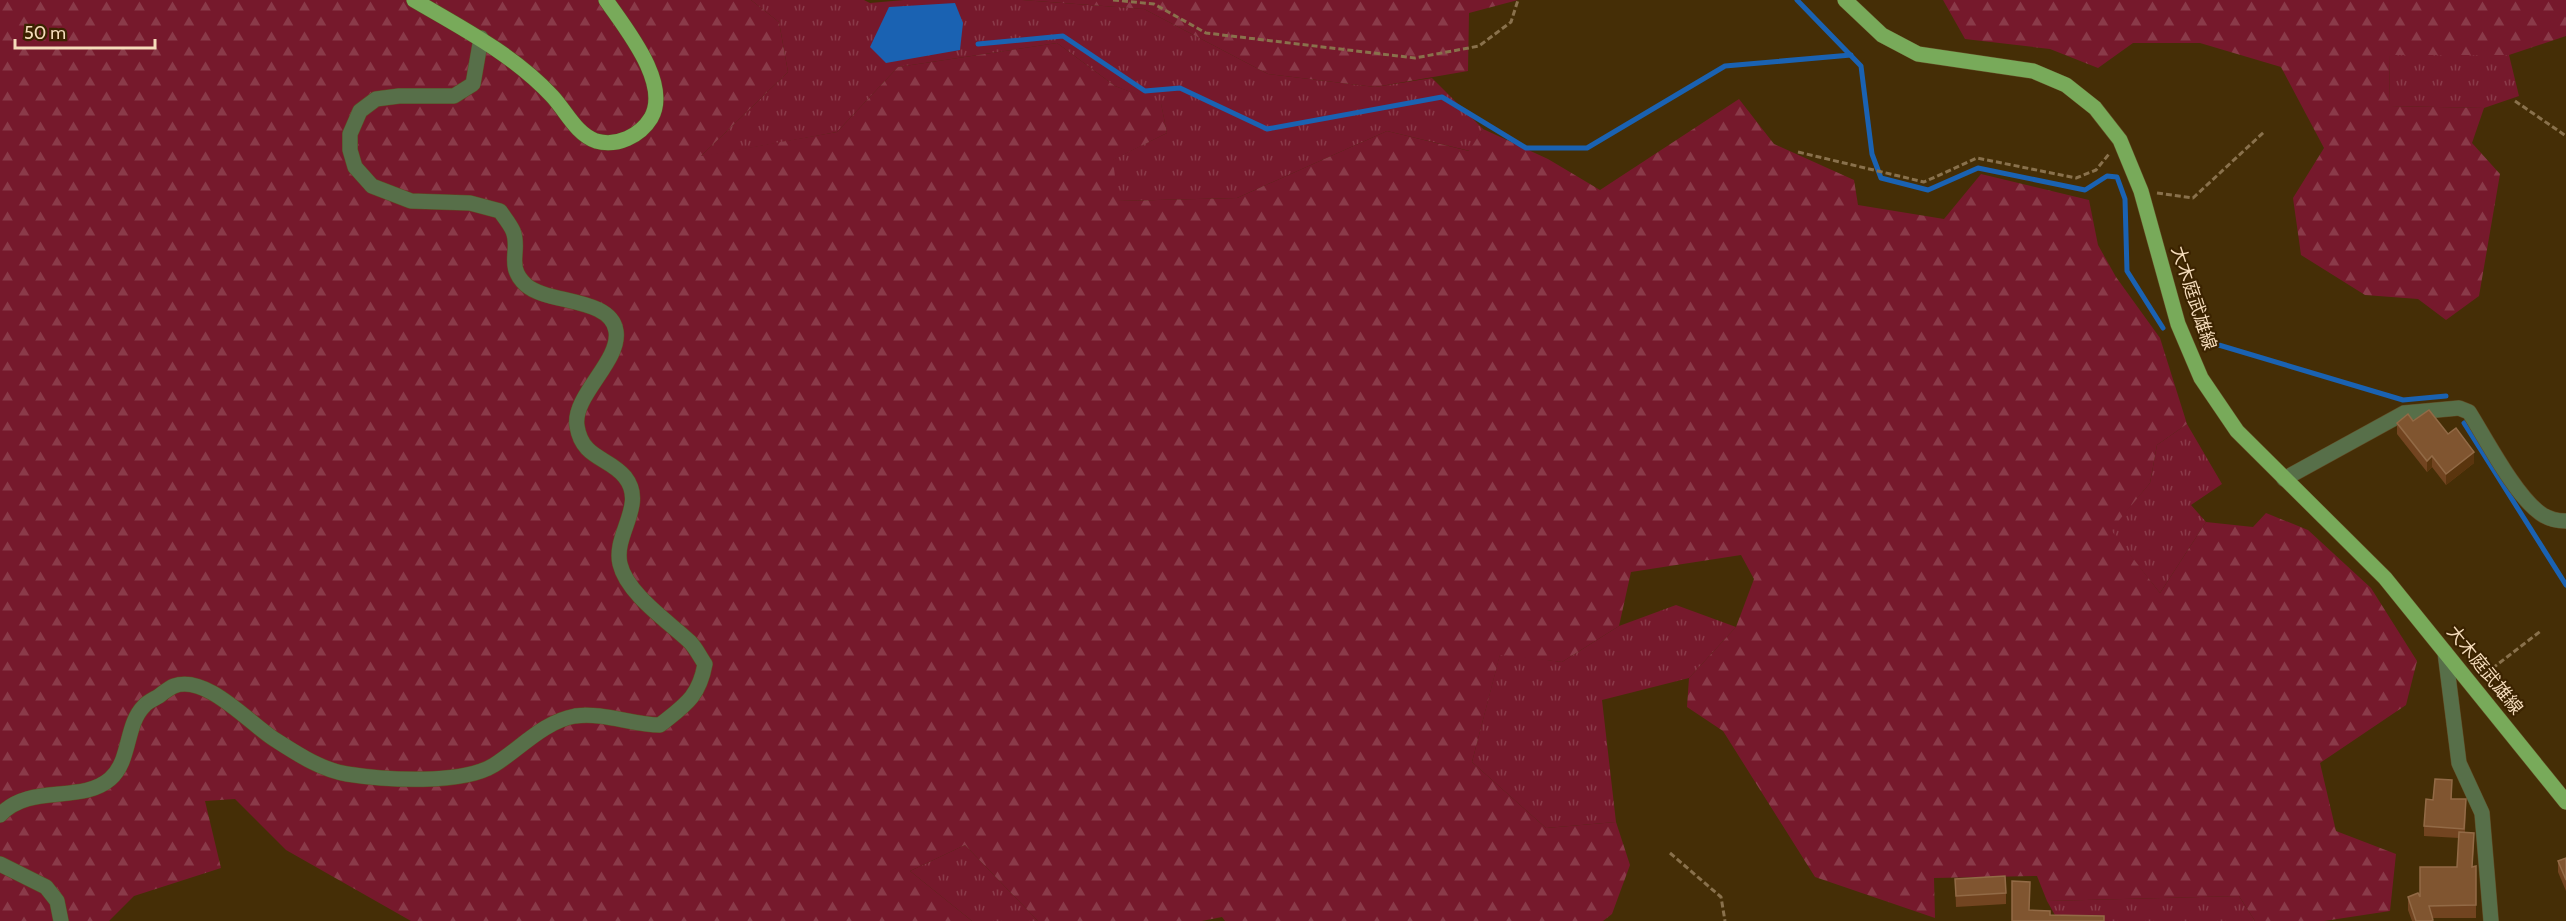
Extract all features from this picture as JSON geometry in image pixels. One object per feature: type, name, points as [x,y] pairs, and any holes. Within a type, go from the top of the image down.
[{"type":"main road","points":[[414,0],[481,38],[541,83],[566,111],[579,131],[597,141],[621,141],[643,131],[653,115],[655,87],[649,65],[606,0]]},
{"type":"main road","name":"大木庭武雄線","points":[[1845,0],[1882,35],[1918,54],[2033,71],[2066,85],[2095,108],[2120,140],[2141,191],[2178,324],[2201,378],[2237,431],[2385,578],[2566,802]]},
{"type":"street","points":[[0,815],[6,808],[36,796],[90,789],[110,779],[122,760],[135,720],[144,705],[174,686],[193,684],[227,702],[273,738],[329,771],[349,775],[445,779],[473,775],[493,766],[547,726],[575,716],[604,716],[660,725],[689,703],[701,685],[705,664],[692,644],[662,618],[631,585],[620,564],[620,550],[634,496],[625,476],[588,452],[576,425],[580,407],[615,344],[616,331],[612,321],[598,309],[537,292],[526,286],[514,269],[514,232],[500,212],[470,203],[411,201],[372,186],[355,167],[350,150],[350,134],[360,111],[376,99],[399,96],[454,96],[473,84],[481,38]]},
{"type":"street","points":[[2284,479],[2404,413],[2459,408],[2469,412],[2517,486],[2538,512],[2554,521],[2566,521]]},
{"type":"street","points":[[2445,652],[2459,764],[2482,813],[2491,921]]},
{"type":"street","points":[[0,864],[46,887],[57,901],[61,921]]},
{"type":"path","points":[[1113,0],[1154,4],[1206,33],[1414,58],[1479,46],[1511,22],[1518,0]]},
{"type":"path","points":[[2516,101],[2566,136]]},
{"type":"path","points":[[2141,191],[2193,198],[2264,132]]},
{"type":"path","points":[[1798,152],[1924,182],[1977,158],[2076,178],[2096,170],[2120,140]]},
{"type":"path","points":[[2472,684],[2542,630]]},
{"type":"path","points":[[1670,853],[1721,897],[1725,921]]},
{"type":"green space","points":[[0,0],[751,0],[779,22],[788,72],[701,156],[837,132],[898,67],[1057,43],[1115,86],[1161,103],[1167,133],[1113,160],[1118,201],[1237,198],[1387,131],[1469,151],[1483,129],[1548,159],[1600,190],[1739,99],[1774,144],[1854,180],[1858,205],[1944,219],[1981,174],[2089,200],[2098,245],[2116,277],[2160,338],[2187,424],[2157,445],[2150,483],[2111,530],[2160,593],[2206,522],[2253,527],[2266,513],[2308,530],[2371,588],[2417,661],[2406,705],[2320,763],[2336,831],[2396,854],[2390,911],[2324,921],[2255,921],[2239,896],[2047,901],[2037,876],[1934,878],[1935,918],[1815,877],[1723,731],[1687,707],[1689,678],[1736,627],[1754,579],[1741,555],[1631,572],[1619,626],[1562,662],[1500,655],[1472,762],[1546,828],[1616,822],[1630,865],[1612,914],[1603,921],[1225,921],[1222,917],[1202,921],[1038,921],[965,845],[910,871],[972,921],[411,921],[286,850],[235,799],[205,801],[221,868],[134,896],[109,921],[0,921]]},
{"type":"green space","points":[[751,0],[864,0],[870,3],[904,0],[1022,0],[1144,9],[1268,74],[1375,87],[1432,78],[1483,129],[1470,151],[1387,131],[1237,198],[1117,201],[1112,160],[1167,133],[1161,104],[1115,86],[1057,43],[898,67],[837,132],[700,157],[788,72],[779,22]]},
{"type":"green space","points":[[1022,0],[1518,0],[1469,13],[1468,71],[1375,87],[1268,74],[1144,9]]},
{"type":"green space","points":[[1943,0],[2566,0],[2566,36],[2509,55],[2389,55],[2390,106],[2484,108],[2472,143],[2500,174],[2479,296],[2446,320],[2418,299],[2365,295],[2301,255],[2293,198],[2324,148],[2281,67],[2200,43],[2133,43],[2098,68],[2050,49],[1965,39]]},
{"type":"green space","points":[[2389,54],[2509,55],[2519,96],[2484,108],[2390,106]]},
{"type":"green space","points":[[2187,424],[2222,484],[2191,505],[2206,522],[2160,593],[2110,530],[2150,483],[2157,445]]},
{"type":"green space","points":[[1676,605],[1736,627],[1689,678],[1602,700],[1616,822],[1546,828],[1472,762],[1500,654],[1562,662],[1619,626]]},
{"type":"green space","points":[[965,845],[1038,921],[972,921],[910,871]]},
{"type":"green space","points":[[2239,896],[2255,921],[2097,921],[2056,917],[2047,901]]},
{"type":"water","points":[[955,3],[963,23],[960,50],[886,63],[870,47],[889,7]]},
{"type":"building","points":[[2429,410],[2448,434],[2456,428],[2474,452],[2446,474],[2432,456],[2427,461],[2397,423],[2408,414],[2413,421]]},
{"type":"building","points":[[2435,779],[2452,780],[2451,799],[2466,799],[2464,829],[2424,826],[2426,799],[2433,800]]},
{"type":"building","points":[[2459,832],[2474,833],[2472,867],[2476,866],[2476,905],[2429,906],[2433,920],[2416,921],[2408,897],[2418,893],[2420,897],[2420,867],[2457,867]]},
{"type":"building","points":[[2566,858],[2566,880],[2558,861]]},
{"type":"building","points":[[2005,876],[2006,893],[1956,896],[1955,879]]},
{"type":"building","points":[[2012,881],[2030,882],[2029,910],[2050,911],[2050,915],[2104,916],[2104,921],[2012,921]]},
{"type":"waterway","points":[[1797,0],[1861,66],[1872,154],[1881,178],[1928,190],[1978,168],[2085,190],[2107,176],[2117,177],[2125,199],[2127,271],[2163,328]]},
{"type":"waterway","points":[[978,44],[1063,36],[1145,91],[1180,88],[1267,129],[1442,97],[1526,148],[1587,148],[1725,66],[1851,55]]},
{"type":"waterway","points":[[2202,340],[2403,400],[2446,396]]},
{"type":"waterway","points":[[2464,423],[2566,585]]}]
